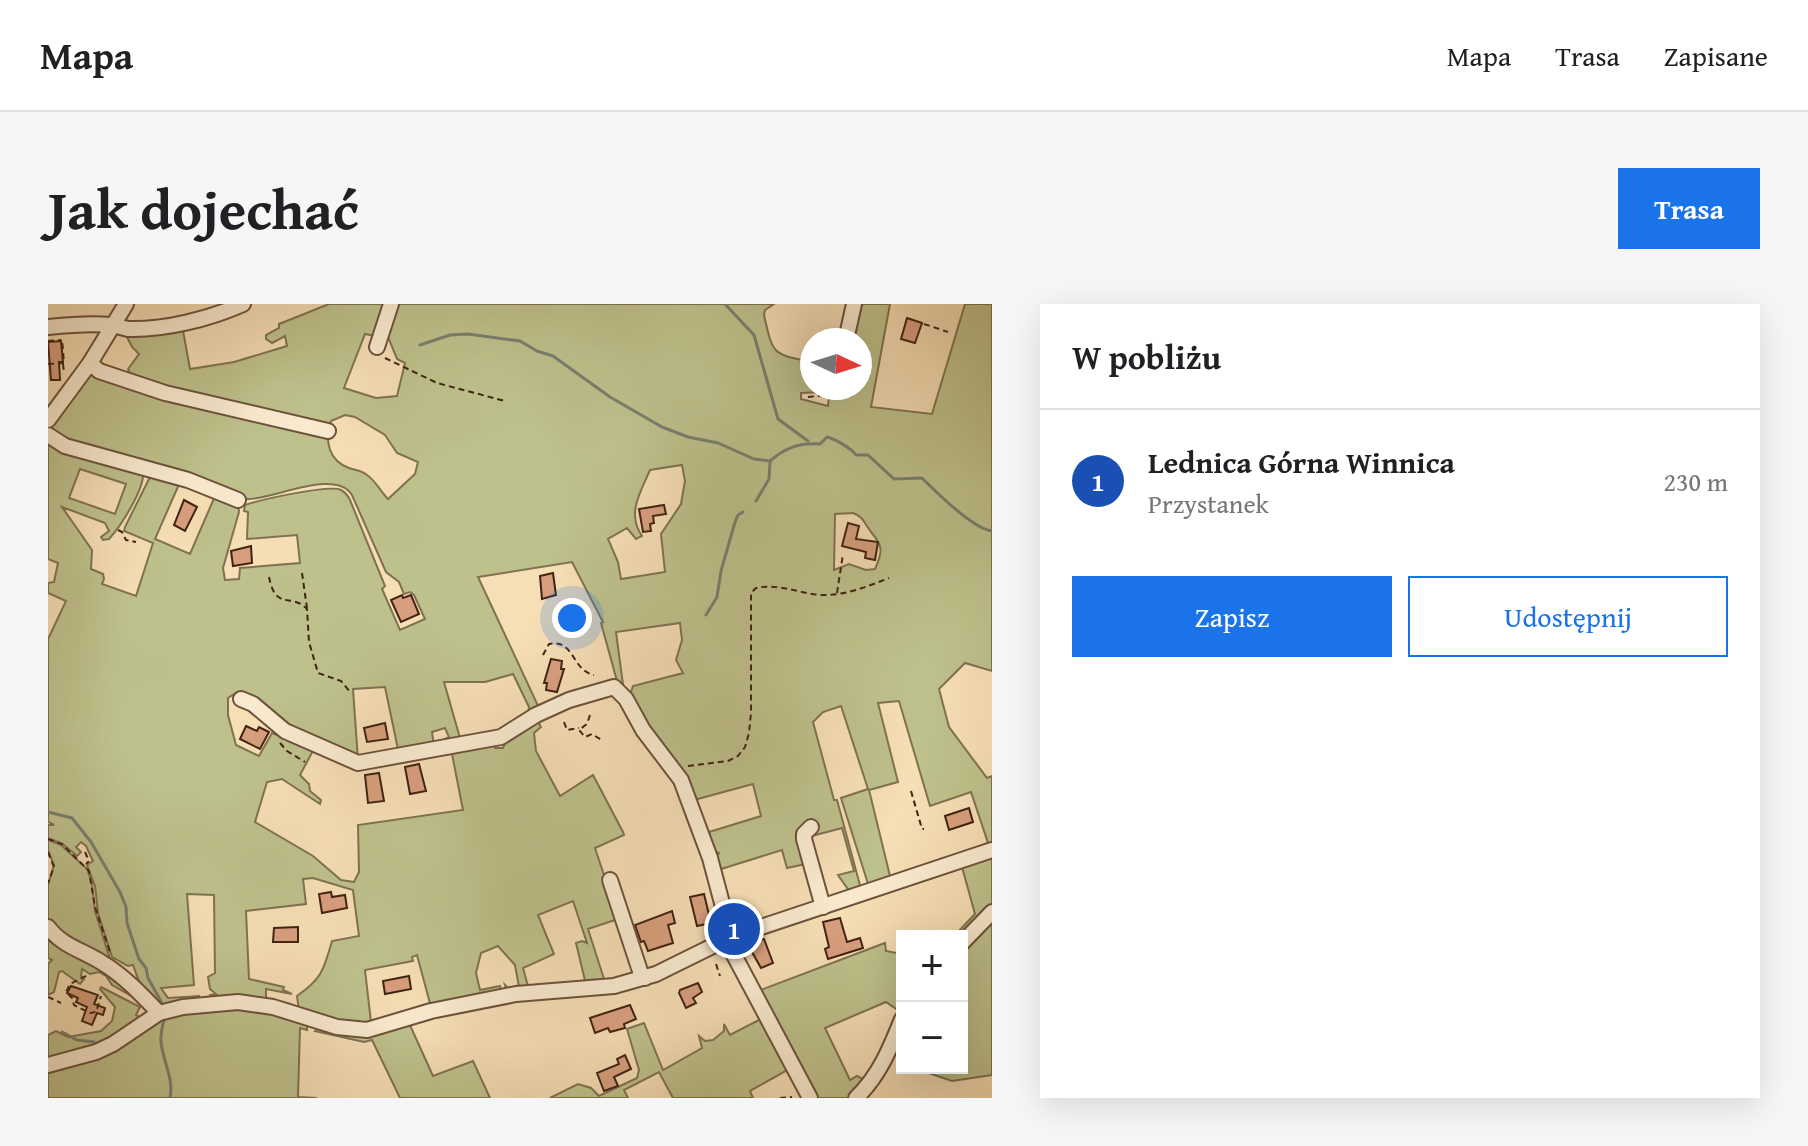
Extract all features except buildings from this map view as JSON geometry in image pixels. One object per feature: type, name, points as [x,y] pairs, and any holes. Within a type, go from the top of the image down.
[{"type":"street","points":[[48,420],[55,402],[90,363],[126,304]]},
{"type":"street","points":[[48,327],[114,325],[125,329],[171,324],[192,321],[243,304]]},
{"type":"street","points":[[381,352],[391,304]]},
{"type":"street","points":[[849,328],[854,304]]},
{"type":"street","points":[[90,363],[99,371],[165,393],[328,431]]},
{"type":"street","points":[[48,435],[65,446],[188,480],[238,500]]},
{"type":"street","points":[[241,699],[253,704],[278,726],[351,762],[365,763],[501,737],[536,715],[569,700],[614,687],[626,699],[643,730],[676,771],[685,789],[710,858],[728,938],[810,1098]]},
{"type":"street","points":[[811,827],[804,834],[804,839],[822,903]]},
{"type":"street","points":[[48,1065],[96,1052],[159,1013],[183,1007],[238,1002],[273,1007],[337,1027],[367,1030],[469,1003],[533,992],[614,986],[645,978],[728,938],[800,910],[992,850]]},
{"type":"street","points":[[610,880],[641,974],[645,978]]},
{"type":"street","points":[[782,910],[800,910]]},
{"type":"street","points":[[968,937],[992,912]]},
{"type":"street","points":[[48,927],[67,945],[103,963],[120,976],[159,1013]]},
{"type":"street","points":[[856,1098],[872,1083],[896,1035]]},
{"type":"path","points":[[924,324],[948,332]]},
{"type":"path","points":[[48,341],[64,340],[64,373]]},
{"type":"path","points":[[381,352],[437,383],[505,401]]},
{"type":"path","points":[[48,364],[63,363]]},
{"type":"path","points":[[118,530],[128,542],[136,542]]},
{"type":"path","points":[[837,594],[843,554]]},
{"type":"path","points":[[302,573],[309,642],[318,673],[341,681],[351,693]]},
{"type":"path","points":[[269,577],[278,599],[302,604],[307,609]]},
{"type":"path","points":[[676,771],[682,767],[728,761],[738,756],[745,747],[751,713],[751,593],[756,588],[776,586],[817,595],[837,594],[853,592],[889,578]]},
{"type":"path","points":[[543,655],[549,644],[561,643],[581,670],[594,675]]},
{"type":"path","points":[[564,722],[567,730],[580,728],[587,724],[590,715]]},
{"type":"path","points":[[278,726],[281,745],[305,762]]},
{"type":"path","points":[[580,728],[580,734],[592,734],[603,741]]},
{"type":"path","points":[[911,791],[924,829]]},
{"type":"path","points":[[48,839],[62,844],[85,865],[92,878],[95,907],[111,958]]},
{"type":"path","points":[[48,852],[54,867],[48,883]]},
{"type":"path","points":[[85,852],[89,861],[85,865]]},
{"type":"path","points":[[716,964],[720,976]]},
{"type":"path","points":[[86,976],[70,984],[66,992],[74,1005],[90,1013],[96,1012],[101,996]]},
{"type":"path","points":[[48,997],[61,1003]]},
{"type":"path","points":[[780,1098],[792,1097]]},
{"type":"green space","points":[[329,304],[388,304],[381,330],[375,336],[365,334],[344,388],[376,398],[397,396],[405,363],[397,359],[386,332],[392,304],[774,304],[765,310],[764,315],[770,338],[776,350],[800,359],[800,400],[828,406],[829,400],[872,400],[872,328],[852,328],[857,304],[890,304],[871,407],[932,414],[965,304],[992,304],[992,671],[965,663],[939,689],[949,727],[987,778],[992,776],[992,847],[985,848],[983,845],[988,843],[971,792],[930,806],[899,701],[878,703],[898,782],[869,790],[891,880],[869,887],[841,798],[868,789],[841,706],[823,712],[813,722],[861,889],[850,892],[838,875],[854,871],[842,828],[808,837],[813,833],[809,821],[800,837],[816,896],[806,864],[787,868],[782,850],[718,870],[729,918],[714,861],[719,853],[711,851],[703,829],[705,827],[709,832],[761,816],[753,784],[694,800],[697,813],[680,773],[644,727],[629,698],[633,686],[683,673],[676,660],[682,640],[680,623],[616,632],[624,692],[617,681],[603,622],[572,562],[478,577],[540,710],[513,727],[492,735],[490,733],[505,730],[528,715],[529,707],[513,674],[485,682],[444,682],[460,738],[482,734],[481,737],[446,743],[443,740],[449,737],[445,728],[432,732],[434,746],[399,754],[385,687],[353,689],[358,760],[287,728],[253,697],[237,692],[228,698],[228,715],[236,745],[259,756],[272,733],[282,737],[288,735],[315,747],[300,775],[309,784],[310,791],[321,800],[320,804],[282,779],[267,782],[255,822],[313,856],[341,880],[354,882],[359,872],[358,825],[463,810],[451,749],[494,740],[495,748],[503,748],[508,737],[536,718],[541,727],[534,733],[536,751],[560,796],[593,775],[623,832],[624,835],[595,848],[638,977],[633,979],[630,976],[636,974],[618,919],[588,929],[605,982],[626,977],[626,981],[579,989],[554,985],[586,985],[576,943],[587,943],[573,901],[538,915],[554,954],[523,968],[528,986],[543,985],[543,990],[507,992],[505,985],[509,989],[519,987],[515,965],[498,946],[481,953],[476,973],[480,990],[500,986],[502,994],[434,1008],[431,1007],[417,955],[412,957],[413,961],[365,970],[371,1022],[392,1015],[391,1022],[356,1027],[320,1021],[299,1011],[297,996],[321,973],[332,941],[359,936],[353,890],[313,878],[303,879],[306,904],[246,911],[249,979],[284,987],[283,990],[292,994],[266,989],[266,999],[291,1004],[227,999],[211,1001],[210,995],[216,994],[210,989],[208,977],[215,973],[214,895],[187,894],[194,985],[161,988],[168,998],[199,996],[199,1002],[159,1009],[151,996],[146,995],[133,965],[128,966],[112,957],[98,913],[95,886],[87,865],[93,861],[86,846],[81,842],[76,847],[81,852],[77,856],[63,844],[48,838],[48,825],[54,825],[48,822],[48,639],[66,601],[48,593],[48,583],[54,582],[58,563],[48,559],[48,438],[64,449],[143,470],[137,496],[109,539],[103,540],[101,537],[109,531],[105,523],[62,507],[92,550],[91,569],[103,574],[102,584],[136,596],[153,543],[124,531],[152,473],[201,487],[202,490],[180,482],[155,539],[190,554],[215,496],[212,494],[217,493],[238,503],[239,512],[223,568],[225,580],[239,579],[240,568],[300,563],[297,535],[247,539],[248,512],[244,511],[245,505],[294,493],[334,489],[345,492],[350,500],[400,630],[425,619],[414,595],[410,592],[404,594],[399,582],[386,572],[352,495],[344,487],[319,484],[259,498],[242,498],[174,473],[60,442],[48,431],[48,424],[91,370],[170,397],[308,427],[315,425],[164,390],[99,368],[95,359],[113,333],[96,359],[131,375],[128,369],[139,354],[124,331],[182,325],[190,369],[234,362],[287,346],[285,336],[272,343],[266,339],[266,335],[279,328],[279,324]],"holes":[[[345,415],[355,417],[385,435],[397,453],[418,462],[415,474],[388,499],[370,477],[342,465],[333,455],[328,443],[331,421]],[[682,465],[685,481],[681,504],[661,534],[665,572],[621,579],[618,562],[608,539],[627,528],[636,539],[642,536],[637,528],[635,511],[650,470]],[[80,469],[126,484],[115,514],[69,498]],[[853,513],[864,521],[880,545],[875,569],[866,570],[849,564],[834,570],[835,514]]]},
{"type":"green space","points":[[48,840],[61,845],[87,869],[95,911],[110,959],[99,956],[53,928],[48,919],[48,885],[54,865]]},
{"type":"green space","points":[[992,853],[992,909],[968,931],[960,930],[975,914],[962,867]]},
{"type":"green space","points":[[992,916],[992,1075],[952,1081],[932,1074],[968,1074],[968,940]]},
{"type":"green space","points":[[48,932],[93,961],[142,1002],[112,985],[99,972],[90,974],[82,969],[84,979],[80,984],[59,972],[54,992],[48,995],[48,964],[52,960],[48,958]]},
{"type":"green space","points":[[885,943],[886,951],[896,953],[896,1009],[886,1002],[825,1028],[850,1080],[857,1076],[865,1080],[852,1098],[812,1098],[758,991]]},
{"type":"green space","points":[[724,947],[789,1069],[750,1091],[753,1098],[673,1098],[659,1072],[624,1090],[628,1098],[550,1098],[578,1084],[591,1088],[599,1096],[637,1078],[639,1070],[627,1029],[644,1023],[663,1070],[702,1048],[699,1036],[705,1041],[713,1040],[724,1031],[724,1024],[730,1035],[761,1019],[726,952],[720,950]]},
{"type":"green space","points":[[101,987],[140,1007],[136,1015],[143,1019],[112,1041],[48,1063],[48,1035],[56,1031],[68,1037],[101,1031],[112,1021],[115,1007]]},
{"type":"green space","points":[[261,1008],[307,1025],[307,1030],[300,1028],[298,1097],[317,1098],[48,1098],[48,1068],[153,1020],[187,1009]]},
{"type":"green space","points":[[409,1023],[433,1076],[473,1061],[490,1098],[400,1098],[372,1040],[364,1042],[315,1031],[319,1025]]},
{"type":"waterway","points":[[725,304],[754,335],[778,419],[808,441]]},
{"type":"waterway","points":[[420,345],[450,335],[468,334],[520,341],[553,356],[610,397],[662,427],[688,437],[718,443],[754,459],[770,461],[793,447],[820,444],[827,437],[856,455],[868,455],[894,479],[922,478],[965,517],[992,531]]},
{"type":"waterway","points":[[756,501],[769,479],[770,462]]},
{"type":"waterway","points":[[706,615],[717,597],[735,522],[743,512]]},
{"type":"waterway","points":[[48,812],[72,818],[91,842],[120,892],[139,959],[163,1005]]},
{"type":"waterway","points":[[165,1016],[161,1042],[171,1084],[170,1098]]},
{"type":"waterway","points":[[62,1032],[77,1040],[94,1042]]},
{"type":"place","name":"Lednica Górna Winnica","points":[[734,929]]}]
